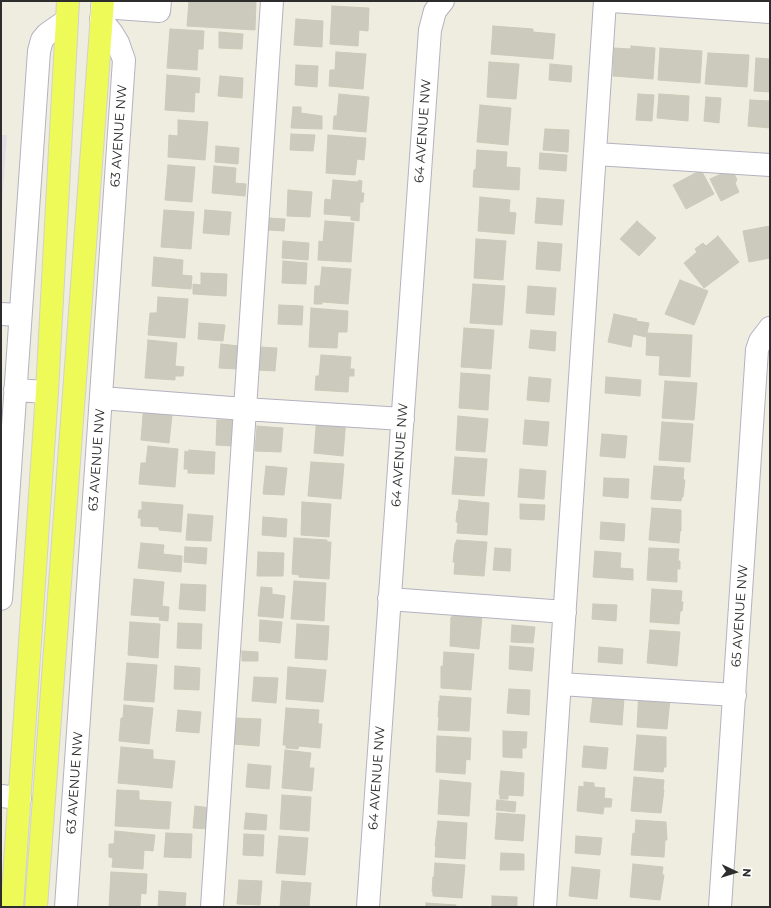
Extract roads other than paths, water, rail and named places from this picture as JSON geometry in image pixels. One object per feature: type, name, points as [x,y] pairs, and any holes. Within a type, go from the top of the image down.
[{"type":"main road","name":"63 AVENUE NW","points":[[36,907],[102,9]]},
{"type":"main road","points":[[12,907],[8,870],[10,797],[47,392],[67,10]]},
{"type":"street","points":[[102,9],[159,11],[160,1]]},
{"type":"street","points":[[212,907],[272,1]]},
{"type":"street","points":[[545,907],[605,1]]},
{"type":"street","points":[[612,1],[770,12]]},
{"type":"street","name":"64 AVENUE NW","points":[[368,907],[430,30],[435,11],[441,3]]},
{"type":"street","name":"63 AVENUE NW","points":[[66,907],[124,60],[118,43],[102,9]]},
{"type":"street","points":[[1,599],[15,390],[11,314],[39,50],[42,40],[67,10]]},
{"type":"street","points":[[596,154],[770,165]]},
{"type":"street","name":"65 AVENUE NW","points":[[720,907],[757,350],[760,341],[770,328]]},
{"type":"street","points":[[15,390],[47,392]]},
{"type":"street","points":[[101,398],[244,409],[403,418]]},
{"type":"street","points":[[389,599],[565,612]]},
{"type":"street","points":[[560,684],[735,695]]}]
